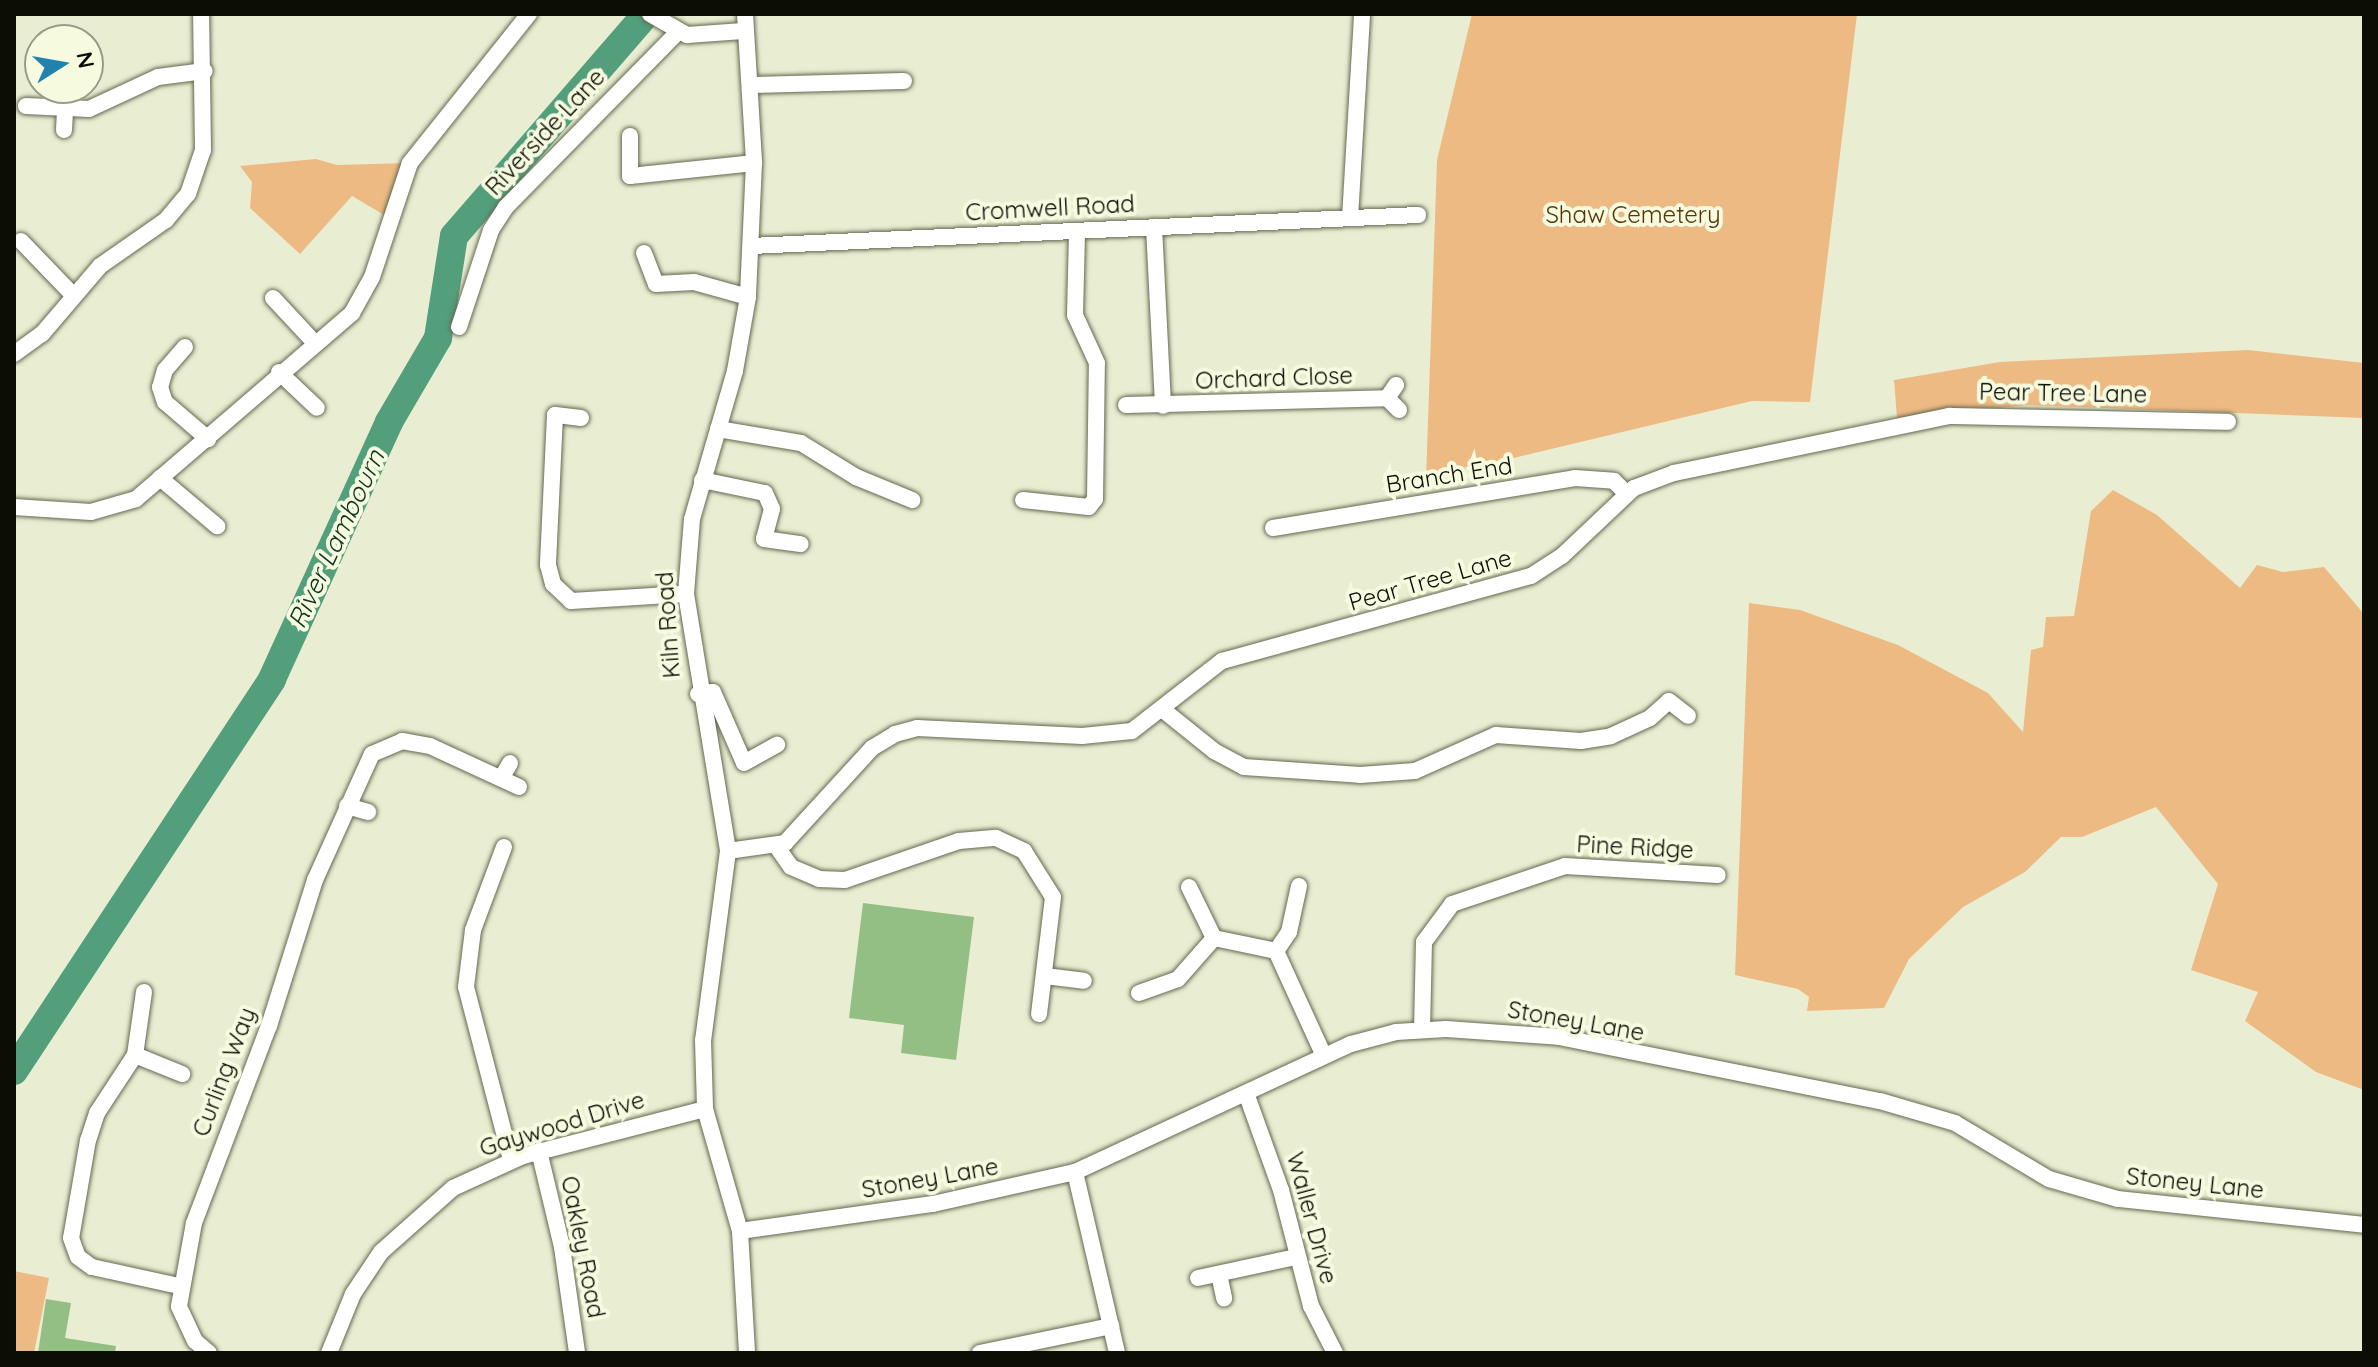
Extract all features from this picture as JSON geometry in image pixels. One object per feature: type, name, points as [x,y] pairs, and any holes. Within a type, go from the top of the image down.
[{"type":"street","points":[[14,354],[42,334],[73,295],[188,194],[202,164],[205,71],[201,14]]},
{"type":"street","points":[[14,507],[114,509],[160,478],[208,439],[279,372],[315,343],[365,294],[417,152],[529,14]]},
{"type":"street","points":[[650,14],[673,30],[744,23]]},
{"type":"street","points":[[1350,218],[1362,14]]},
{"type":"street","name":"Kiln Road","points":[[744,23],[752,85],[754,163],[748,297],[718,429],[702,480],[686,594],[698,694],[728,851],[705,995],[705,1109],[740,1231],[747,1353]]},
{"type":"street","name":"Riverside Lane","points":[[459,327],[491,230],[506,207],[673,30]]},
{"type":"street","points":[[26,106],[65,109],[105,105],[158,77],[205,71]]},
{"type":"street","points":[[752,85],[904,81]]},
{"type":"street","points":[[64,130],[65,109]]},
{"type":"street","points":[[630,136],[630,176],[754,163]]},
{"type":"street","name":"Cromwell Road","points":[[751,246],[1418,215]]},
{"type":"street","name":"Orchard Close","points":[[1154,227],[1163,406]]},
{"type":"street","points":[[1023,500],[1089,507],[1095,499],[1097,363],[1075,315],[1077,231]]},
{"type":"street","points":[[21,241],[73,295]]},
{"type":"street","points":[[644,253],[656,284],[694,282],[748,297]]},
{"type":"street","points":[[273,298],[315,343]]},
{"type":"street","points":[[185,347],[165,370],[160,387],[165,402],[208,439]]},
{"type":"street","points":[[279,372],[317,408]]},
{"type":"street","name":"Orchard Close","points":[[1126,405],[1394,398]]},
{"type":"street","points":[[581,418],[555,415],[548,565],[553,584],[571,601],[686,594]]},
{"type":"street","name":"Pear Tree Lane","points":[[777,847],[793,837],[872,748],[905,730],[1115,735],[1162,709],[1222,661],[1531,576],[1645,481],[1752,453],[1949,416],[2228,422]]},
{"type":"street","points":[[718,429],[801,443],[856,477],[912,500]]},
{"type":"street","points":[[160,478],[217,526]]},
{"type":"street","name":"Branch End","points":[[1273,528],[1575,478],[1614,481],[1627,494]]},
{"type":"street","points":[[702,480],[765,493],[772,509],[764,539],[801,544]]},
{"type":"street","points":[[698,694],[713,692],[744,763],[777,745]]},
{"type":"street","points":[[1162,709],[1244,767],[1360,775],[1415,771],[1496,735],[1581,741],[1611,736],[1650,718],[1669,701],[1688,716]]},
{"type":"street","name":"Curling Way","points":[[209,1353],[186,1325],[179,1286],[210,1174],[347,806],[372,754],[402,741],[506,770],[519,787]]},
{"type":"street","points":[[347,806],[368,812]]},
{"type":"street","points":[[728,851],[777,847],[791,867],[845,880],[959,841],[996,838],[1024,851],[1053,897],[1039,1014]]},
{"type":"street","points":[[504,847],[504,870],[473,930],[466,987],[511,1160]]},
{"type":"street","name":"Pine Ridge","points":[[1422,1030],[1424,942],[1452,904],[1565,866],[1718,875]]},
{"type":"street","points":[[1276,951],[1289,932],[1299,886]]},
{"type":"street","points":[[1189,887],[1214,938]]},
{"type":"street","points":[[1214,938],[1276,951]]},
{"type":"street","points":[[1139,993],[1178,979],[1214,938]]},
{"type":"street","points":[[1276,951],[1324,1056]]},
{"type":"street","points":[[1045,976],[1084,981]]},
{"type":"street","points":[[144,992],[135,1055],[97,1113],[71,1238],[78,1257],[92,1267],[179,1286]]},
{"type":"street","name":"Stoney Lane","points":[[740,1231],[933,1204],[1075,1172],[1324,1056],[1381,1036],[1422,1030],[1534,1033],[1880,1101],[1955,1123],[2049,1179],[2118,1199],[2364,1225]]},
{"type":"street","points":[[135,1055],[182,1074]]},
{"type":"street","name":"Waller Drive","points":[[1246,1093],[1281,1190],[1296,1257],[1335,1353]]},
{"type":"street","name":"Gaywood Drive","points":[[329,1353],[353,1294],[396,1235],[453,1188],[511,1160],[539,1151],[705,1109]]},
{"type":"street","name":"Oakley Road","points":[[539,1151],[562,1247],[577,1353]]},
{"type":"street","points":[[1075,1172],[1117,1353]]},
{"type":"street","points":[[1198,1278],[1296,1257]]},
{"type":"street","points":[[1219,1274],[1224,1298]]},
{"type":"street","points":[[980,1353],[1111,1326]]},
{"type":"green space","name":"Shaw Cemetery","points":[[1472,14],[1857,14],[1810,402],[1752,401],[1426,479],[1437,160]]},
{"type":"green space","points":[[316,159],[337,165],[410,163],[391,219],[352,196],[300,254],[250,208],[252,182],[240,166]]},
{"type":"green space","points":[[2248,350],[2364,363],[2364,418],[2027,405],[1897,418],[1894,380],[2000,362]]},
{"type":"green space","points":[[2113,490],[2157,515],[2240,588],[2257,565],[2283,572],[2324,567],[2364,614],[2364,1090],[2316,1072],[2245,1021],[2258,992],[2191,970],[2218,884],[2156,807],[2082,837],[2061,837],[2025,872],[1963,907],[1909,959],[1884,1008],[1807,1011],[1809,997],[1798,989],[1735,975],[1749,603],[1800,610],[1898,645],[1988,693],[2023,732],[2031,650],[2043,647],[2046,617],[2074,616],[2091,511]]},
{"type":"green space","points":[[14,1271],[49,1278],[34,1353],[14,1353]]},
{"type":"building","points":[[863,903],[974,917],[956,1060],[901,1053],[904,1025],[849,1018]]},
{"type":"building","points":[[46,1299],[71,1303],[65,1338],[116,1346],[115,1353],[38,1353]]},
{"type":"waterway","name":"River Lambourn","points":[[14,1071],[272,679],[389,422],[438,338],[454,236],[646,14]]}]
